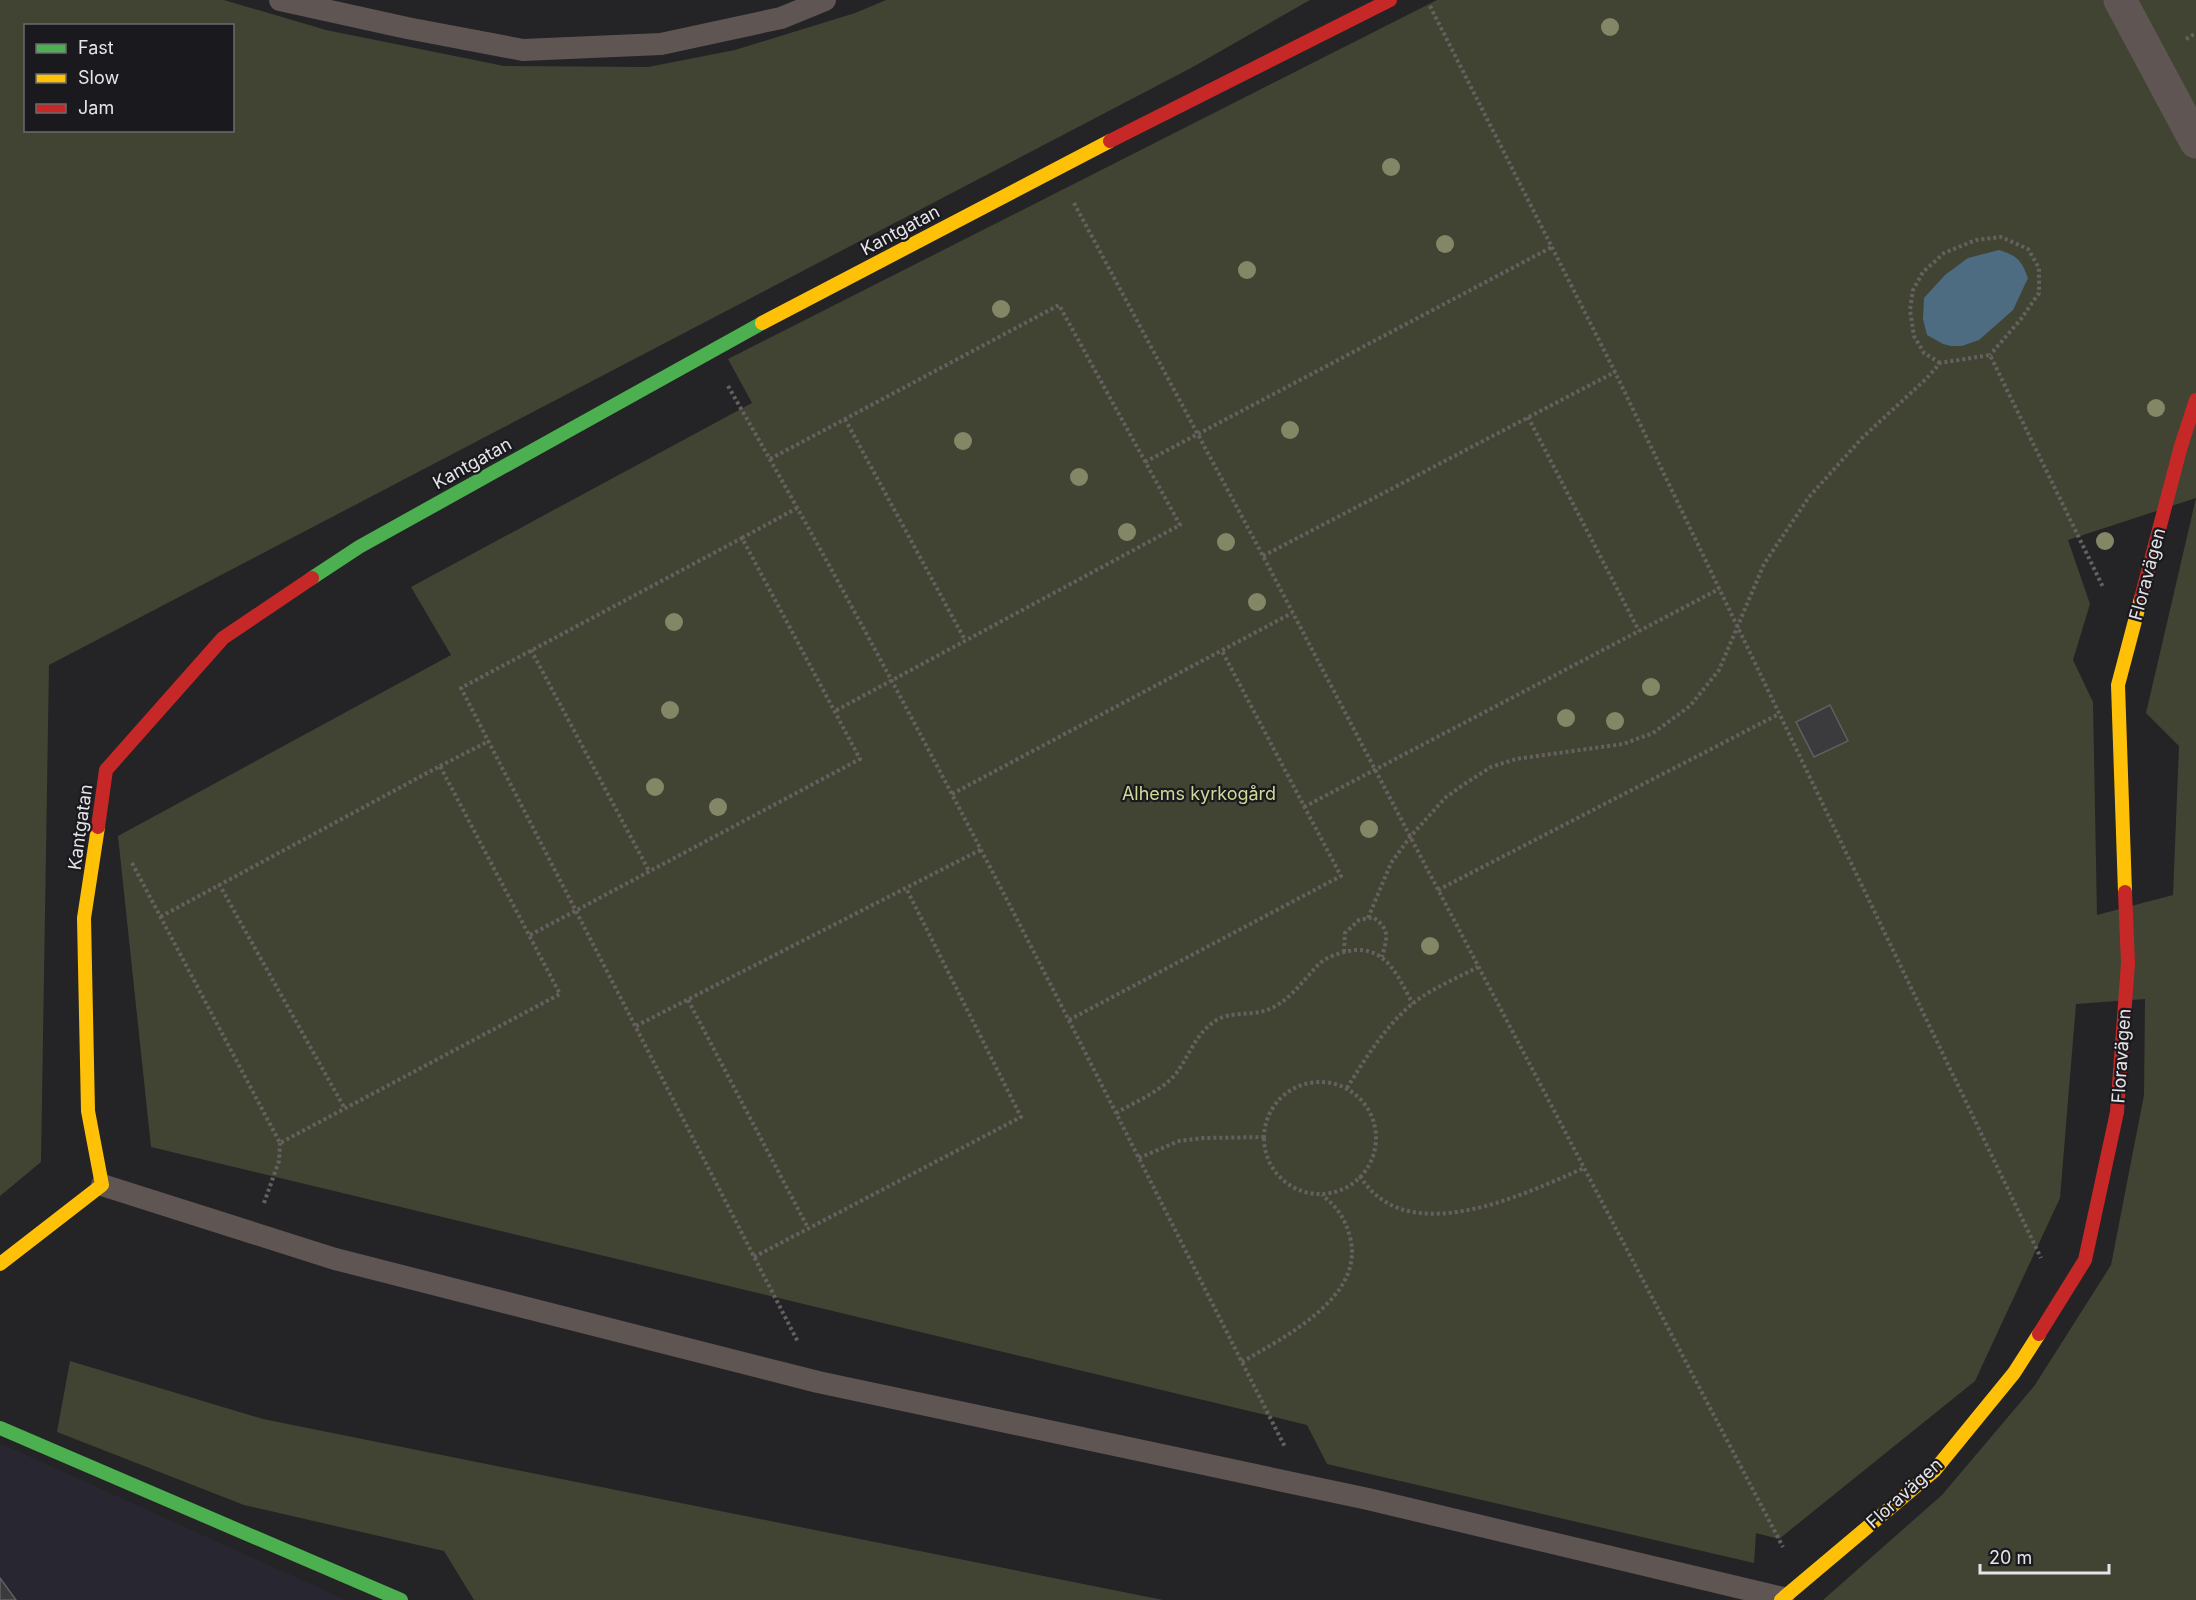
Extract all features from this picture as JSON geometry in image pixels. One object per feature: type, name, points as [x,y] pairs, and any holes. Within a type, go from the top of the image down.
[{"type":"street","name":"Kantgatan","points":[[102,1185],[88,1111],[84,918],[106,770],[223,638],[359,547],[709,351],[1055,168],[1390,0]]},
{"type":"street","points":[[2120,0],[2196,142]]},
{"type":"street","name":"Floravägen","points":[[1782,1599],[1934,1471],[2014,1373],[2085,1260],[2117,1112],[2128,963],[2118,685],[2181,446],[2196,400]]},
{"type":"street","points":[[0,1264],[102,1185]]},
{"type":"street","points":[[0,1428],[401,1600]]},
{"type":"lane","points":[[280,0],[406,28],[523,50],[661,44],[781,18],[825,0]]},
{"type":"lane","points":[[102,1185],[335,1259],[818,1382],[1305,1486],[1782,1599]]},
{"type":"path","points":[[1427,0],[1615,372],[2061,1299]]},
{"type":"path","points":[[1055,168],[1263,556],[1802,1582]]},
{"type":"path","points":[[1368,918],[1391,863],[1410,837],[1445,798],[1491,767],[1516,759],[1623,744],[1653,733],[1690,706],[1719,670],[1764,564],[1809,497],[1862,438],[1927,378],[1940,363],[1990,355],[2021,319],[2039,293],[2039,268],[2028,249],[2001,237],[1976,240],[1944,253],[1923,272],[1912,290],[1910,310],[1914,336],[1924,353],[1940,363]]},
{"type":"path","points":[[1145,462],[1552,247]]},
{"type":"path","points":[[770,459],[1059,305],[1180,525],[835,711]]},
{"type":"path","points":[[709,351],[982,849],[1305,1486]]},
{"type":"path","points":[[1990,355],[2104,588]]},
{"type":"path","points":[[1263,556],[1615,372]]},
{"type":"path","points":[[1528,417],[1639,631]]},
{"type":"path","points":[[845,419],[965,640]]},
{"type":"path","points":[[797,508],[461,688],[818,1382]]},
{"type":"path","points":[[530,935],[860,759],[742,538]]},
{"type":"path","points":[[1304,807],[1719,589]]},
{"type":"path","points":[[952,794],[1293,613]]},
{"type":"path","points":[[531,650],[649,871]]},
{"type":"path","points":[[1069,1020],[1341,876],[1222,651]]},
{"type":"path","points":[[1438,890],[1779,714]]},
{"type":"path","points":[[160,916],[489,741]]},
{"type":"path","points":[[279,1143],[560,994],[440,766]]},
{"type":"path","points":[[636,1026],[982,849]]},
{"type":"path","points":[[129,856],[279,1143],[279,1161],[269,1192],[251,1233]]},
{"type":"path","points":[[219,884],[345,1109]]},
{"type":"path","points":[[754,1257],[1021,1116],[906,888]]},
{"type":"path","points":[[1344,952],[1345,933],[1359,920],[1373,917],[1384,924],[1388,936],[1382,957]]},
{"type":"path","points":[[1116,1113],[1166,1084],[1176,1073],[1204,1029],[1230,1015],[1255,1013],[1272,1008],[1299,987],[1320,963],[1344,952],[1368,951],[1382,957],[1395,969],[1413,1004]]},
{"type":"path","points":[[1347,1088],[1377,1043],[1399,1016],[1421,998],[1478,967]]},
{"type":"path","points":[[688,1000],[808,1228]]},
{"type":"path","points":[[1312,1083],[1330,1083],[1347,1088],[1362,1100],[1371,1115],[1376,1132],[1375,1151],[1368,1167],[1356,1181],[1340,1190],[1321,1194],[1303,1191],[1286,1183],[1273,1169],[1265,1152],[1264,1137],[1269,1115],[1279,1099],[1294,1088],[1312,1083]]},
{"type":"path","points":[[1139,1158],[1179,1141],[1203,1138],[1264,1137]]},
{"type":"path","points":[[1360,1176],[1367,1187],[1382,1201],[1422,1213],[1451,1212],[1479,1209],[1501,1203],[1584,1168]]},
{"type":"path","points":[[1242,1362],[1302,1326],[1338,1290],[1350,1270],[1352,1244],[1346,1224],[1336,1206],[1321,1194]]},
{"type":"shaded area","points":[[2,1444],[346,1600],[0,1600],[0,1446]]},
{"type":"green space","points":[[0,0],[224,0],[326,30],[504,66],[648,67],[735,50],[855,13],[886,0],[1310,0],[1191,68],[49,665],[41,1162],[0,1196]]},
{"type":"green space","name":"Alhems kyrkogård","points":[[1437,0],[2196,0],[2196,498],[2196,1600],[1823,1600],[1942,1495],[2035,1385],[2111,1265],[2144,1095],[2145,999],[2076,1004],[2060,1198],[1975,1381],[1779,1539],[1756,1533],[1754,1563],[1327,1464],[1307,1425],[151,1147],[118,836],[451,655],[411,587],[752,403],[728,359]],"holes":[[[2196,498],[2146,713],[2179,746],[2173,895],[2097,915],[2093,702],[2073,660],[2090,604],[2068,540]]]},
{"type":"green space","points":[[70,1361],[263,1419],[1163,1600],[474,1600],[444,1551],[244,1505],[57,1432]]},
{"type":"water","points":[[1999,250],[2018,259],[2028,278],[2013,310],[1979,340],[1962,346],[1943,344],[1927,335],[1923,319],[1924,298],[1945,275],[1968,258]]},
{"type":"building","points":[[1830,705],[1848,741],[1814,757],[1796,722]]},
{"type":"building","points":[[0,1578],[16,1600],[0,1600]]},
{"type":"traffic: fast","points":[[312,578],[359,547],[762,323]]},
{"type":"traffic: fast","points":[[0,1428],[401,1600]]},
{"type":"traffic: slow","points":[[762,323],[1110,141]]},
{"type":"traffic: slow","points":[[2125,892],[2118,685],[2141,598]]},
{"type":"traffic: slow","points":[[0,1264],[102,1185],[88,1111],[84,918],[98,827]]},
{"type":"traffic: slow","points":[[1781,1600],[1934,1471],[2014,1373],[2039,1334]]},
{"type":"traffic: jam","points":[[1110,141],[1390,0]]},
{"type":"traffic: jam","points":[[2141,598],[2181,446],[2196,400]]},
{"type":"traffic: jam","points":[[98,827],[106,770],[223,638],[312,578]]},
{"type":"traffic: jam","points":[[2039,1334],[2085,1260],[2117,1112],[2128,963],[2125,892]]}]
